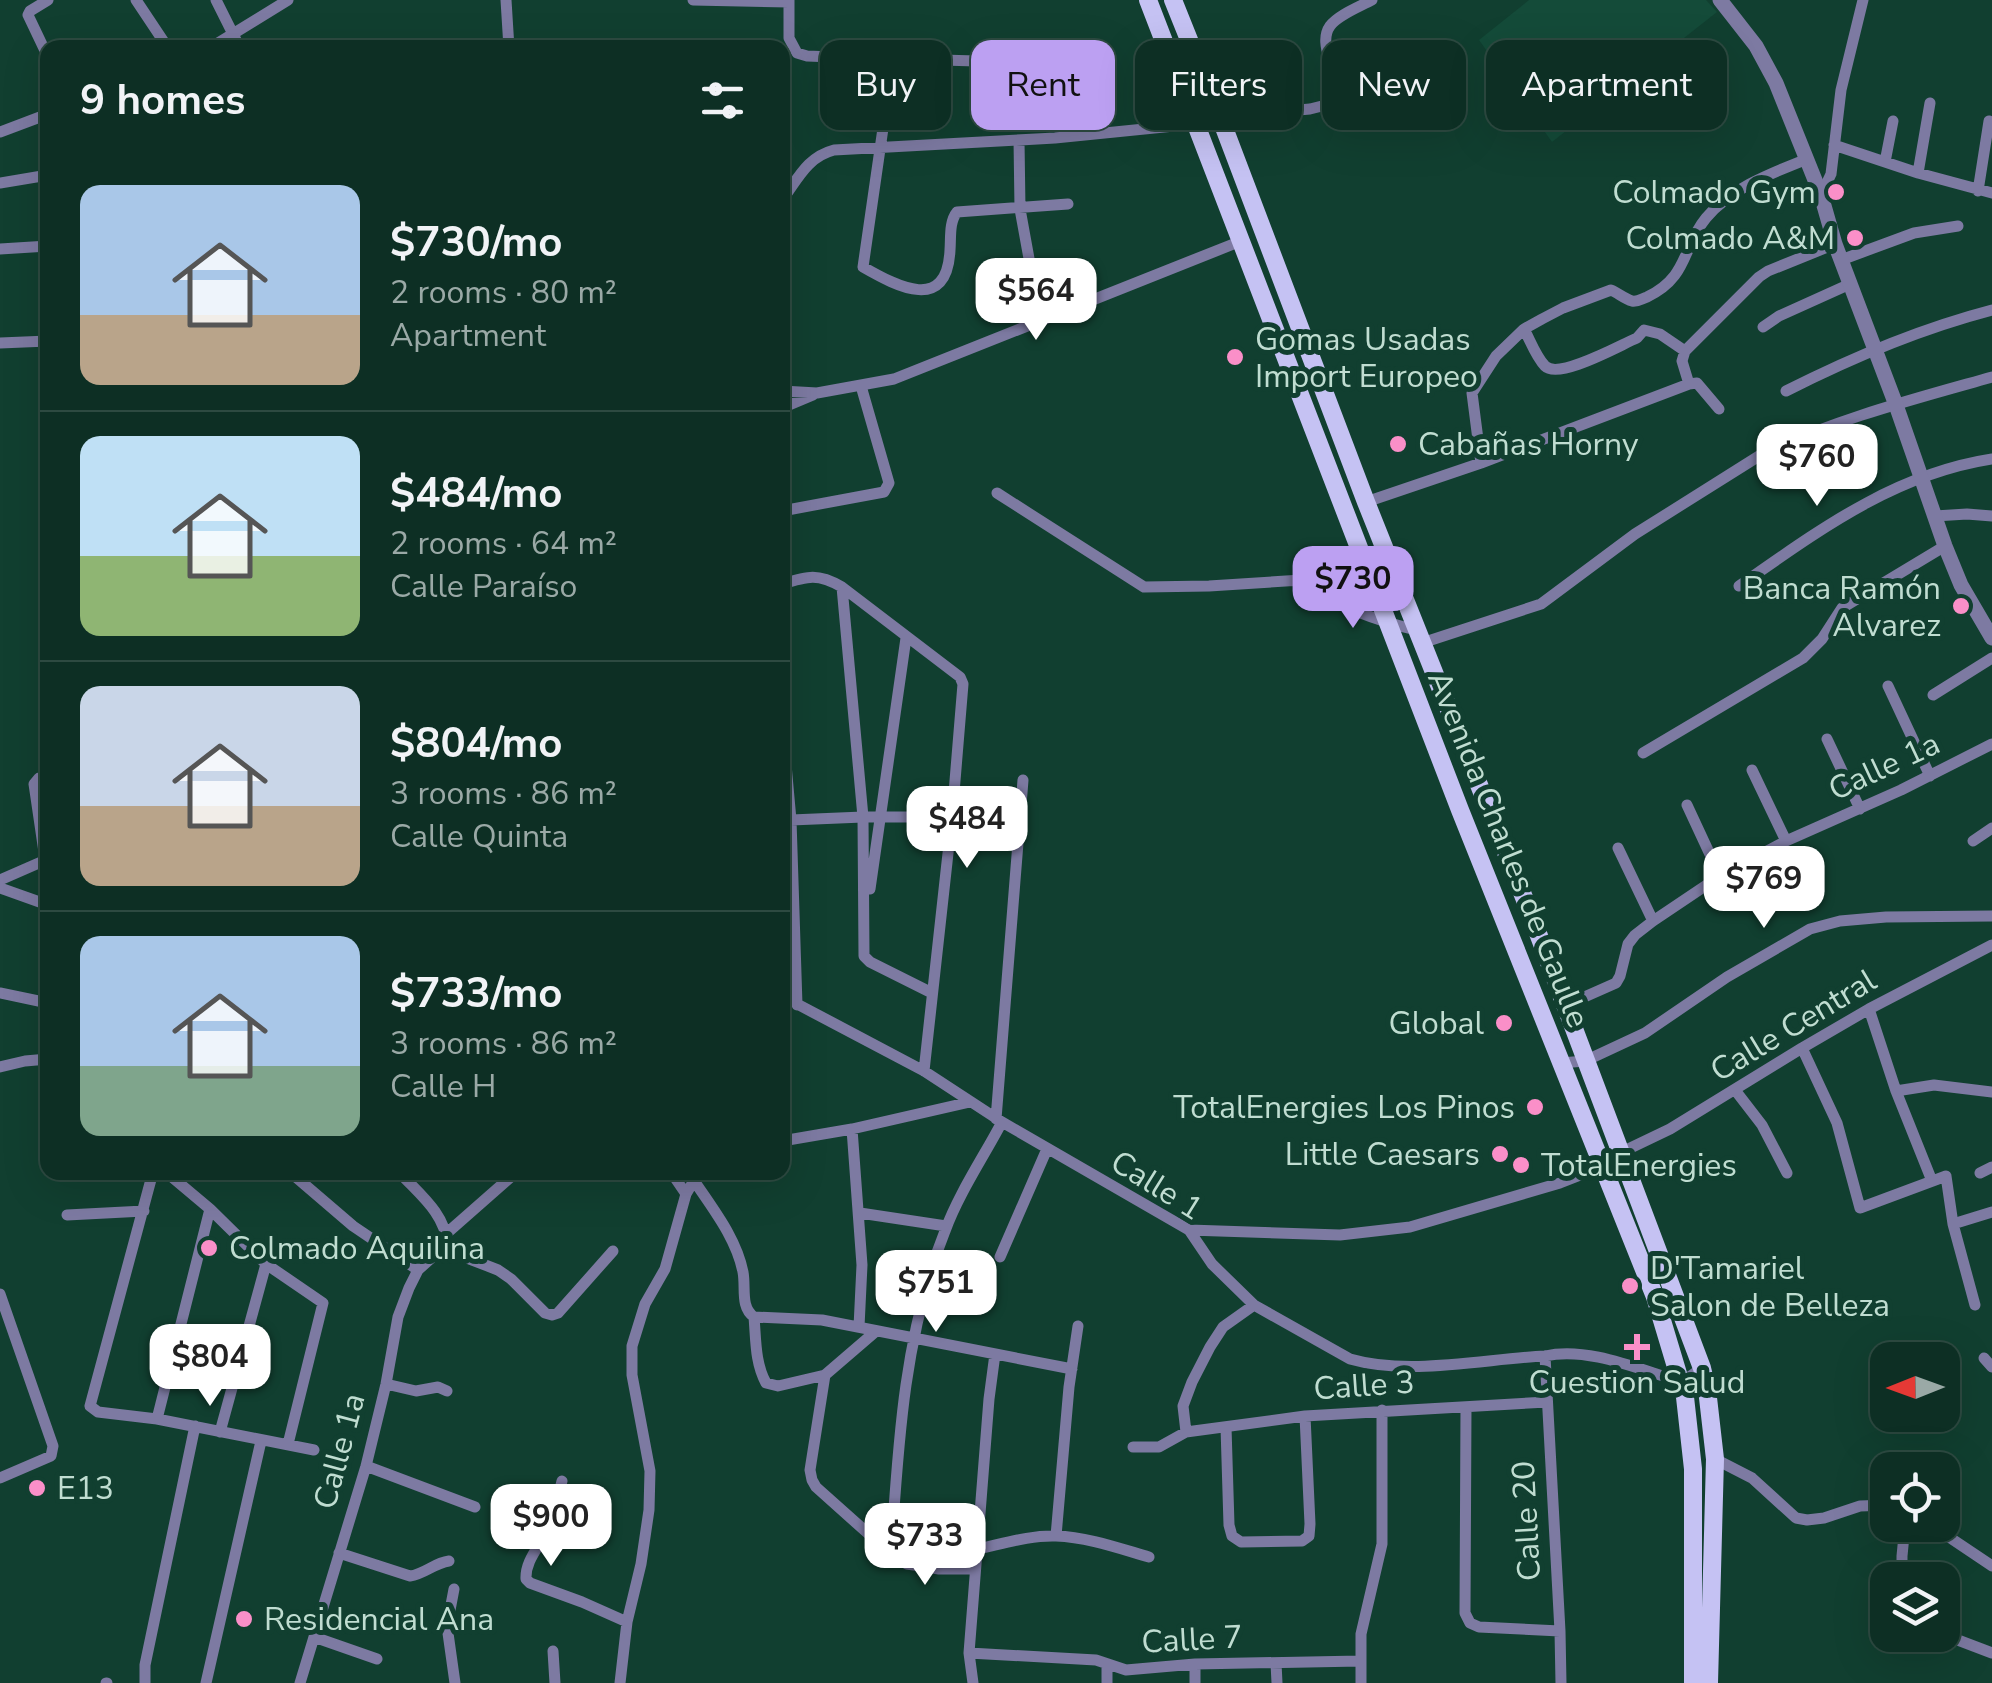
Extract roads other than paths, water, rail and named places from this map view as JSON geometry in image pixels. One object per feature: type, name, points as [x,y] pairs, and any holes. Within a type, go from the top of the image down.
[{"type":"main road","name":"Avenida Charles de Gaulle","points":[[1148,0],[1163,40]]},
{"type":"main road","name":"Avenida Charles de Gaulle","points":[[1173,0],[1189,40]]},
{"type":"main road","name":"Avenida Charles de Gaulle","points":[[1196,130],[1460,810],[1655,1297],[1682,1382],[1693,1469],[1702,1681]]},
{"type":"main road","name":"Avenida Charles de Gaulle","points":[[1225,130],[1366,502],[1533,920],[1702,1368],[1715,1459],[1702,1681]]},
{"type":"street","points":[[40,40],[28,15],[48,0]]},
{"type":"street","points":[[136,0],[163,40]]},
{"type":"street","points":[[216,0],[235,40]]},
{"type":"street","points":[[223,40],[288,0]]},
{"type":"street","points":[[506,0],[508,40]]},
{"type":"street","points":[[694,0],[789,1],[789,38],[796,52],[820,57]]},
{"type":"street","points":[[1302,110],[1326,105],[1332,96],[1334,82],[1326,40],[1332,23],[1372,0]]},
{"type":"street","points":[[1720,0],[1756,46],[1776,84],[1821,195],[1838,252],[1961,586],[1992,638]]},
{"type":"street","points":[[1821,195],[1831,174],[1841,90],[1863,0]]},
{"type":"street","points":[[1918,174],[1930,103]]},
{"type":"street","points":[[0,132],[40,117]]},
{"type":"street","points":[[1886,162],[1893,121]]},
{"type":"street","points":[[1978,191],[1989,121]]},
{"type":"street","points":[[790,189],[814,158],[834,150],[1135,129]]},
{"type":"street","points":[[884,130],[862,268],[885,280],[921,291],[940,283],[950,261],[957,212],[1068,204]]},
{"type":"street","points":[[1019,140],[1020,208],[1040,319]]},
{"type":"street","points":[[1834,145],[1918,174],[1992,193]]},
{"type":"street","points":[[1481,464],[1472,393],[1496,356],[1524,329],[1563,308],[1612,290],[1630,301],[1655,293],[1685,262],[1706,218],[1759,179],[1807,159]]},
{"type":"street","points":[[0,183],[40,176]]},
{"type":"street","points":[[1690,384],[1682,360],[1685,351],[1764,274],[1914,233],[1958,226]]},
{"type":"street","points":[[790,391],[817,393],[894,379],[1241,241]]},
{"type":"street","points":[[0,249],[40,246]]},
{"type":"street","points":[[1762,327],[1850,284]]},
{"type":"street","points":[[1786,391],[1874,348],[1992,310]]},
{"type":"street","points":[[1524,329],[1545,366],[1554,371],[1570,368],[1638,338],[1644,330],[1660,334],[1685,351]]},
{"type":"street","points":[[0,343],[40,341]]},
{"type":"street","points":[[1294,581],[1419,637],[1541,604],[1635,534],[1759,456],[1896,404],[1992,378]]},
{"type":"street","points":[[1366,502],[1481,464],[1690,384],[1697,383],[1720,409]]},
{"type":"street","points":[[790,510],[884,492],[888,488],[861,386]]},
{"type":"street","points":[[790,405],[817,393]]},
{"type":"street","points":[[1739,586],[1863,504],[1922,476],[1992,460]]},
{"type":"street","points":[[997,494],[1144,587],[1318,579],[1376,592]]},
{"type":"street","points":[[1935,516],[1992,516]]},
{"type":"street","points":[[1643,754],[1803,658],[1822,639],[1842,608],[1946,546]]},
{"type":"street","points":[[790,582],[810,576],[842,587],[960,677],[963,684],[924,1071]]},
{"type":"street","points":[[842,587],[864,817],[864,956],[932,993]]},
{"type":"street","points":[[866,918],[906,638]]},
{"type":"street","points":[[1933,696],[1992,658]]},
{"type":"street","points":[[1888,686],[1930,776]]},
{"type":"street","points":[[1828,739],[1860,810]]},
{"type":"street","name":"Calle 1a","points":[[1564,1006],[1616,983],[1628,944],[1652,921],[1720,876],[1992,744]]},
{"type":"street","points":[[1752,770],[1786,841]]},
{"type":"street","points":[[40,778],[34,784],[40,822]]},
{"type":"street","points":[[891,1554],[902,1412],[928,1280],[946,1226],[999,1120],[1023,780]]},
{"type":"street","points":[[1687,805],[1720,876]]},
{"type":"street","points":[[790,809],[797,1005]]},
{"type":"street","points":[[791,820],[952,817]]},
{"type":"street","points":[[1973,841],[1992,828]]},
{"type":"street","points":[[1618,848],[1652,921]]},
{"type":"street","points":[[0,880],[40,862]]},
{"type":"street","points":[[0,888],[40,902]]},
{"type":"street","points":[[1561,1063],[1586,1061],[1645,1033],[1727,976],[1810,929],[1886,916],[1992,916]]},
{"type":"street","name":"Calle Central","points":[[1189,1230],[1340,1235],[1410,1227],[1602,1167],[1869,1009],[1992,945]]},
{"type":"street","points":[[0,993],[40,1002]]},
{"type":"street","name":"Calle 1","points":[[790,1001],[924,1071],[1046,1149],[1189,1230],[1212,1264],[1254,1305],[1336,1352],[1366,1364],[1413,1366],[1582,1353],[1682,1382]]},
{"type":"street","points":[[1869,1009],[1932,1181]]},
{"type":"street","points":[[1802,1048],[1837,1123],[1860,1208],[1946,1176],[1953,1224],[1976,1305]]},
{"type":"street","points":[[0,1067],[40,1059]]},
{"type":"street","points":[[1896,1091],[1934,1085],[1992,1092]]},
{"type":"street","points":[[1735,1090],[1758,1118],[1787,1173]]},
{"type":"street","points":[[790,1140],[970,1102]]},
{"type":"street","points":[[852,1129],[862,1264],[859,1327]]},
{"type":"street","points":[[1000,1257],[1046,1149]]},
{"type":"street","points":[[151,1180],[90,1406],[98,1412],[157,1419],[314,1450]]},
{"type":"street","points":[[176,1180],[266,1264],[323,1303],[288,1444]]},
{"type":"street","points":[[299,1180],[354,1226],[418,1270]]},
{"type":"street","points":[[407,1180],[444,1224],[447,1239],[467,1258],[511,1279],[545,1314],[558,1313],[614,1252]]},
{"type":"street","name":"Calle 1a","points":[[300,1683],[366,1466],[408,1288],[418,1270],[508,1180]]},
{"type":"street","points":[[676,1180],[686,1194]]},
{"type":"street","points":[[620,1683],[649,1510],[650,1471],[632,1375],[632,1346],[645,1304],[666,1269],[686,1194],[694,1180]]},
{"type":"street","points":[[698,1180],[734,1246],[742,1272],[745,1306],[754,1317],[822,1320],[1072,1369]]},
{"type":"street","points":[[157,1419],[210,1209]]},
{"type":"street","points":[[67,1215],[144,1212]]},
{"type":"street","points":[[1953,1224],[1992,1212]]},
{"type":"street","points":[[860,1214],[946,1226]]},
{"type":"street","points":[[220,1432],[266,1264]]},
{"type":"street","points":[[0,1294],[53,1446],[50,1456],[0,1478]]},
{"type":"street","points":[[1186,1432],[1183,1406],[1210,1347],[1224,1327],[1254,1305]]},
{"type":"street","points":[[754,1317],[760,1373],[766,1383],[778,1386],[825,1374],[875,1332]]},
{"type":"street","points":[[1056,1536],[1078,1326]]},
{"type":"street","points":[[972,1683],[969,1652],[995,1354]]},
{"type":"street","name":"Calle 20","points":[[1546,1356],[1560,1683]]},
{"type":"street","points":[[1682,1382],[1702,1368]]},
{"type":"street","points":[[825,1374],[810,1470],[816,1486],[907,1564],[975,1569]]},
{"type":"street","points":[[386,1384],[416,1390],[447,1390]]},
{"type":"street","name":"Calle 3","points":[[1133,1446],[1159,1447],[1186,1432],[1305,1416],[1547,1402]]},
{"type":"street","points":[[1466,1407],[1465,1612],[1470,1623],[1479,1627],[1560,1631]]},
{"type":"street","points":[[1360,1683],[1361,1634],[1382,1544],[1382,1410]]},
{"type":"street","points":[[1226,1426],[1232,1536],[1241,1542],[1302,1541],[1309,1536],[1310,1524],[1305,1416]]},
{"type":"street","points":[[146,1683],[146,1665],[195,1426]]},
{"type":"street","points":[[206,1683],[261,1441]]},
{"type":"street","points":[[1715,1459],[1752,1478],[1796,1518],[1824,1518],[1870,1506]]},
{"type":"street","points":[[366,1466],[475,1506]]},
{"type":"street","points":[[562,1481],[546,1534],[526,1566],[526,1579],[628,1622]]},
{"type":"street","points":[[977,1549],[1056,1536],[1085,1539],[1149,1557]]},
{"type":"street","points":[[1956,1542],[1992,1566]]},
{"type":"street","points":[[339,1553],[410,1576],[438,1562],[449,1561]]},
{"type":"street","points":[[454,1589],[447,1626],[455,1683]]},
{"type":"street","points":[[314,1636],[376,1659]]},
{"type":"street","points":[[1960,1641],[1992,1653]]},
{"type":"street","points":[[553,1651],[555,1683]]},
{"type":"street","name":"Calle 7","points":[[969,1652],[1096,1660],[1126,1670],[1195,1664],[1360,1660]]},
{"type":"street","points":[[1276,1663],[1277,1683]]},
{"type":"street","points":[[1107,1683],[1108,1664]]},
{"type":"street","points":[[1195,1664],[1195,1683]]},
{"type":"place","name":"Colmado Gym","points":[[1836,192]]},
{"type":"place","name":"Colmado A&M","points":[[1855,238]]},
{"type":"place","name":"Gomas Usadas Import Europeo","points":[[1235,357]]},
{"type":"place","name":"Cabañas Horny","points":[[1398,444]]},
{"type":"place","name":"Banca Ramón Alvarez","points":[[1961,606]]},
{"type":"place","name":"Global","points":[[1504,1023]]},
{"type":"place","name":"TotalEnergies Los Pinos","points":[[1535,1107]]},
{"type":"place","name":"Little Caesars","points":[[1500,1154]]},
{"type":"place","name":"TotalEnergies","points":[[1521,1165]]},
{"type":"place","name":"Colmado Aquilina","points":[[209,1248]]},
{"type":"place","name":"D'Tamariel Salon de Belleza","points":[[1630,1286]]},
{"type":"place","name":"Cuestion Salud","points":[[1637,1347]]},
{"type":"place","name":"E13","points":[[37,1488]]},
{"type":"place","name":"Residencial Ana","points":[[244,1619]]}]
